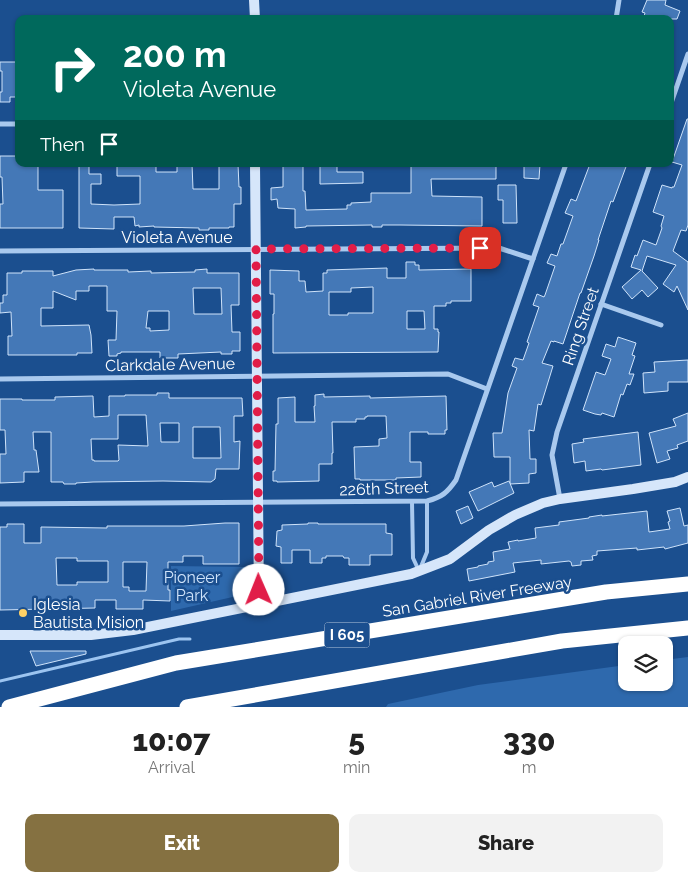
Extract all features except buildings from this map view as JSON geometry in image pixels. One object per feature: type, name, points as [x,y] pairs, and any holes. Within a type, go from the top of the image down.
[{"type":"highway","name":"San Gabriel River Freeway","points":[[9,707],[176,663],[606,592],[688,584]]},
{"type":"highway","points":[[187,707],[562,641],[688,628]]},
{"type":"street","points":[[254,0],[254,15]]},
{"type":"street","points":[[617,15],[619,0]]},
{"type":"street","points":[[674,94],[688,54]]},
{"type":"street","points":[[0,124],[15,124]]},
{"type":"street","points":[[255,167],[259,605]]},
{"type":"street","name":"226th Street","points":[[0,504],[412,502],[438,498],[448,492],[456,480],[565,167]]},
{"type":"street","name":"Ring Street","points":[[560,499],[552,455],[557,432],[649,167]]},
{"type":"street","name":"Violeta Avenue","points":[[0,250],[499,248],[533,259]]},
{"type":"street","points":[[601,304],[661,325]]},
{"type":"street","name":"Clarkdale Avenue","points":[[0,378],[448,374],[487,389]]},
{"type":"street","points":[[0,635],[103,634],[133,630],[410,574],[450,559],[489,530],[515,515],[543,503],[675,482],[688,477]]},
{"type":"lane","points":[[419,571],[427,552],[427,501]]},
{"type":"lane","points":[[412,502],[413,558],[419,571]]},
{"type":"green space","name":"Pioneer Park","points":[[171,566],[246,567],[244,591],[237,596],[171,611]]},
{"type":"green space","points":[[688,657],[688,707],[386,707],[388,704],[478,685],[618,666],[618,691],[673,691],[673,659]]},
{"type":"waterway","points":[[0,681],[179,639],[190,639]]},
{"type":"place","name":"Iglesia Bautista Mision","points":[[23,613]]},
{"type":"route","points":[[259,590],[256,249],[480,248]]}]
